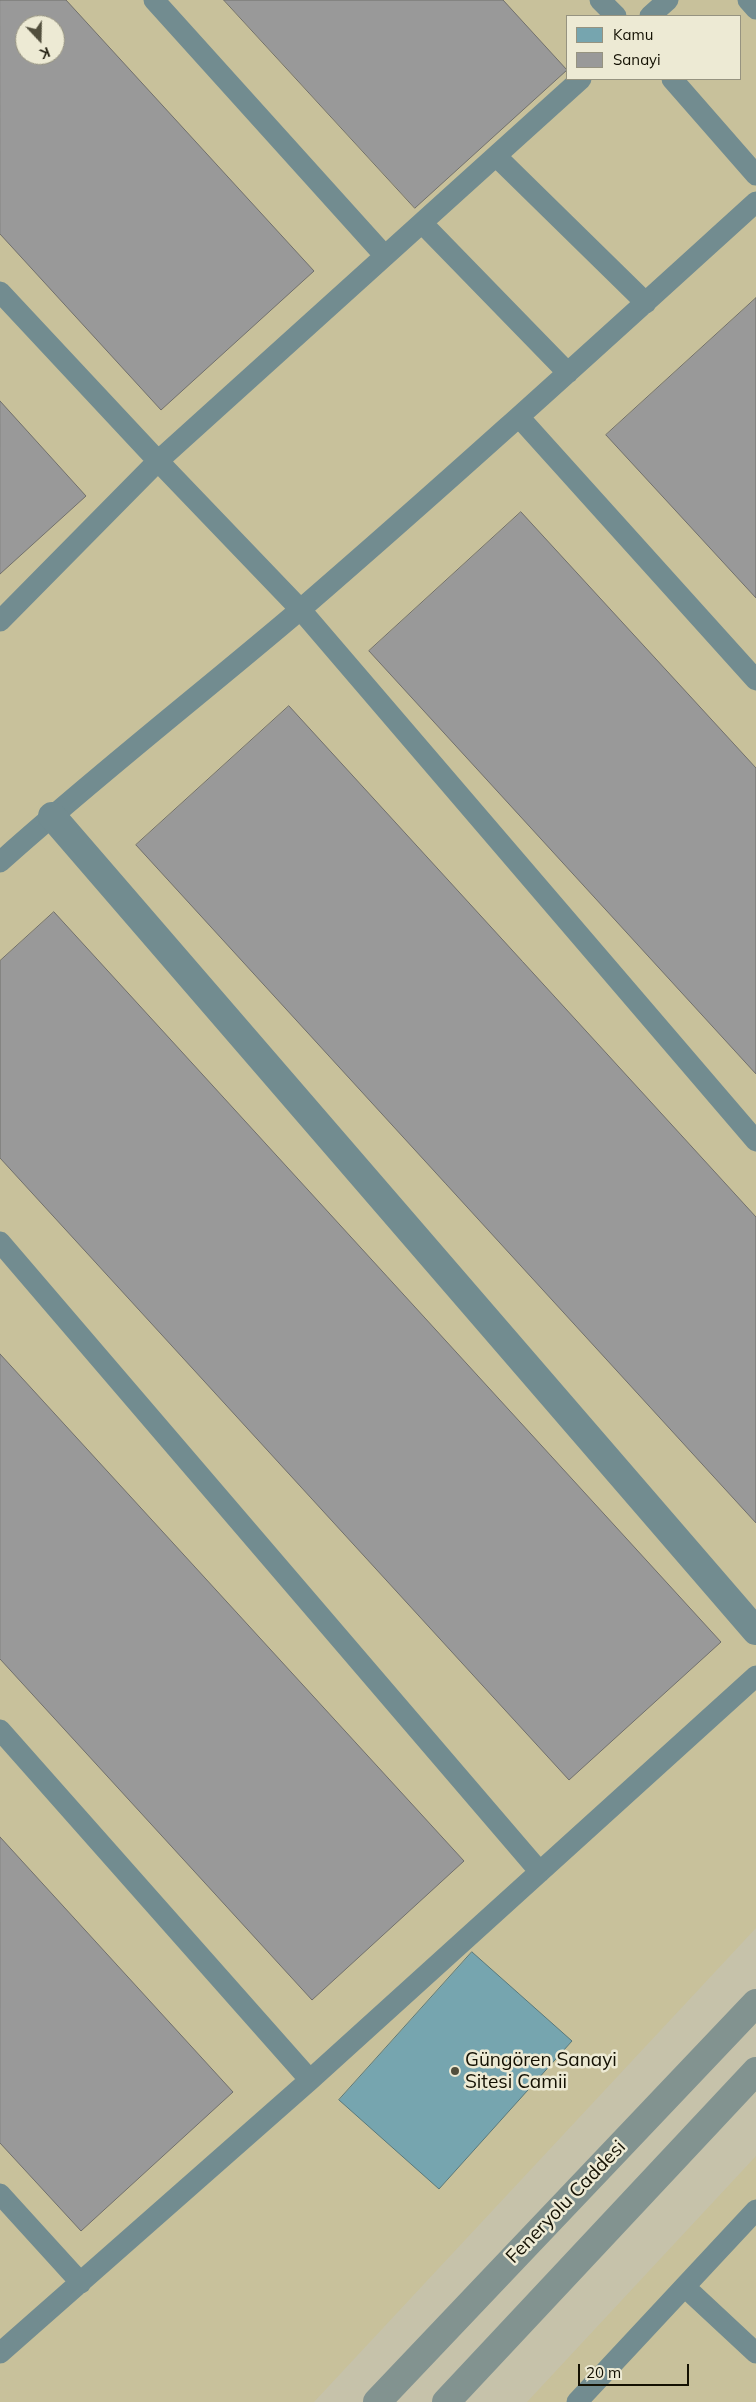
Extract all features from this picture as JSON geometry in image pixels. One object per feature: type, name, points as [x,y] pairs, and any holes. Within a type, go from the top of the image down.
[{"type":"main road","name":"Feneryolu Caddesi","points":[[376,2402],[756,2003]]},
{"type":"main road","points":[[446,2402],[756,2071]]},
{"type":"street","points":[[52,816],[756,1631]]},
{"type":"lane","points":[[154,0],[385,256]]},
{"type":"lane","points":[[600,0],[615,15]]},
{"type":"lane","points":[[651,15],[668,0]]},
{"type":"lane","points":[[748,0],[756,9]]},
{"type":"lane","points":[[0,621],[158,461],[580,80]]},
{"type":"lane","points":[[673,80],[756,175]]},
{"type":"lane","points":[[496,156],[646,302]]},
{"type":"lane","points":[[0,862],[52,816],[300,609],[519,417],[756,202]]},
{"type":"lane","points":[[422,223],[568,373]]},
{"type":"lane","points":[[0,292],[300,609],[756,1141]]},
{"type":"lane","points":[[519,417],[756,680]]},
{"type":"lane","points":[[0,1242],[540,1872]]},
{"type":"lane","points":[[0,2353],[310,2080],[756,1676]]},
{"type":"lane","points":[[0,1730],[310,2080]]},
{"type":"lane","points":[[0,2194],[80,2283]]},
{"type":"lane","points":[[576,2402],[756,2210]]},
{"type":"lane","points":[[685,2287],[756,2352]]},
{"type":"shaded area","points":[[0,0],[756,0],[756,1928],[314,2402],[0,2402]]},
{"type":"shaded area","points":[[756,2156],[756,2402],[527,2402]]},
{"type":"building: Kamu","name":"Güngören Sanayi Sitesi Camii","points":[[472,1952],[572,2041],[439,2189],[339,2100]]},
{"type":"building: Sanayi","points":[[0,0],[66,0],[314,271],[161,410],[0,234]]},
{"type":"building: Sanayi","points":[[224,0],[503,0],[566,71],[415,208]]},
{"type":"building: Sanayi","points":[[756,298],[756,598],[606,435]]},
{"type":"building: Sanayi","points":[[0,401],[86,496],[0,574]]},
{"type":"building: Sanayi","points":[[521,512],[756,768],[756,1074],[369,651]]},
{"type":"building: Sanayi","points":[[289,706],[756,1217],[756,1523],[136,845]]},
{"type":"building: Sanayi","points":[[54,912],[721,1642],[569,1780],[0,1158],[0,961]]},
{"type":"building: Sanayi","points":[[0,1354],[464,1861],[312,2000],[0,1659]]},
{"type":"building: Sanayi","points":[[0,1837],[233,2092],[81,2231],[0,2143]]},
{"type":"place","name":"Güngören Sanayi Sitesi Camii","points":[[455,2071]]}]
